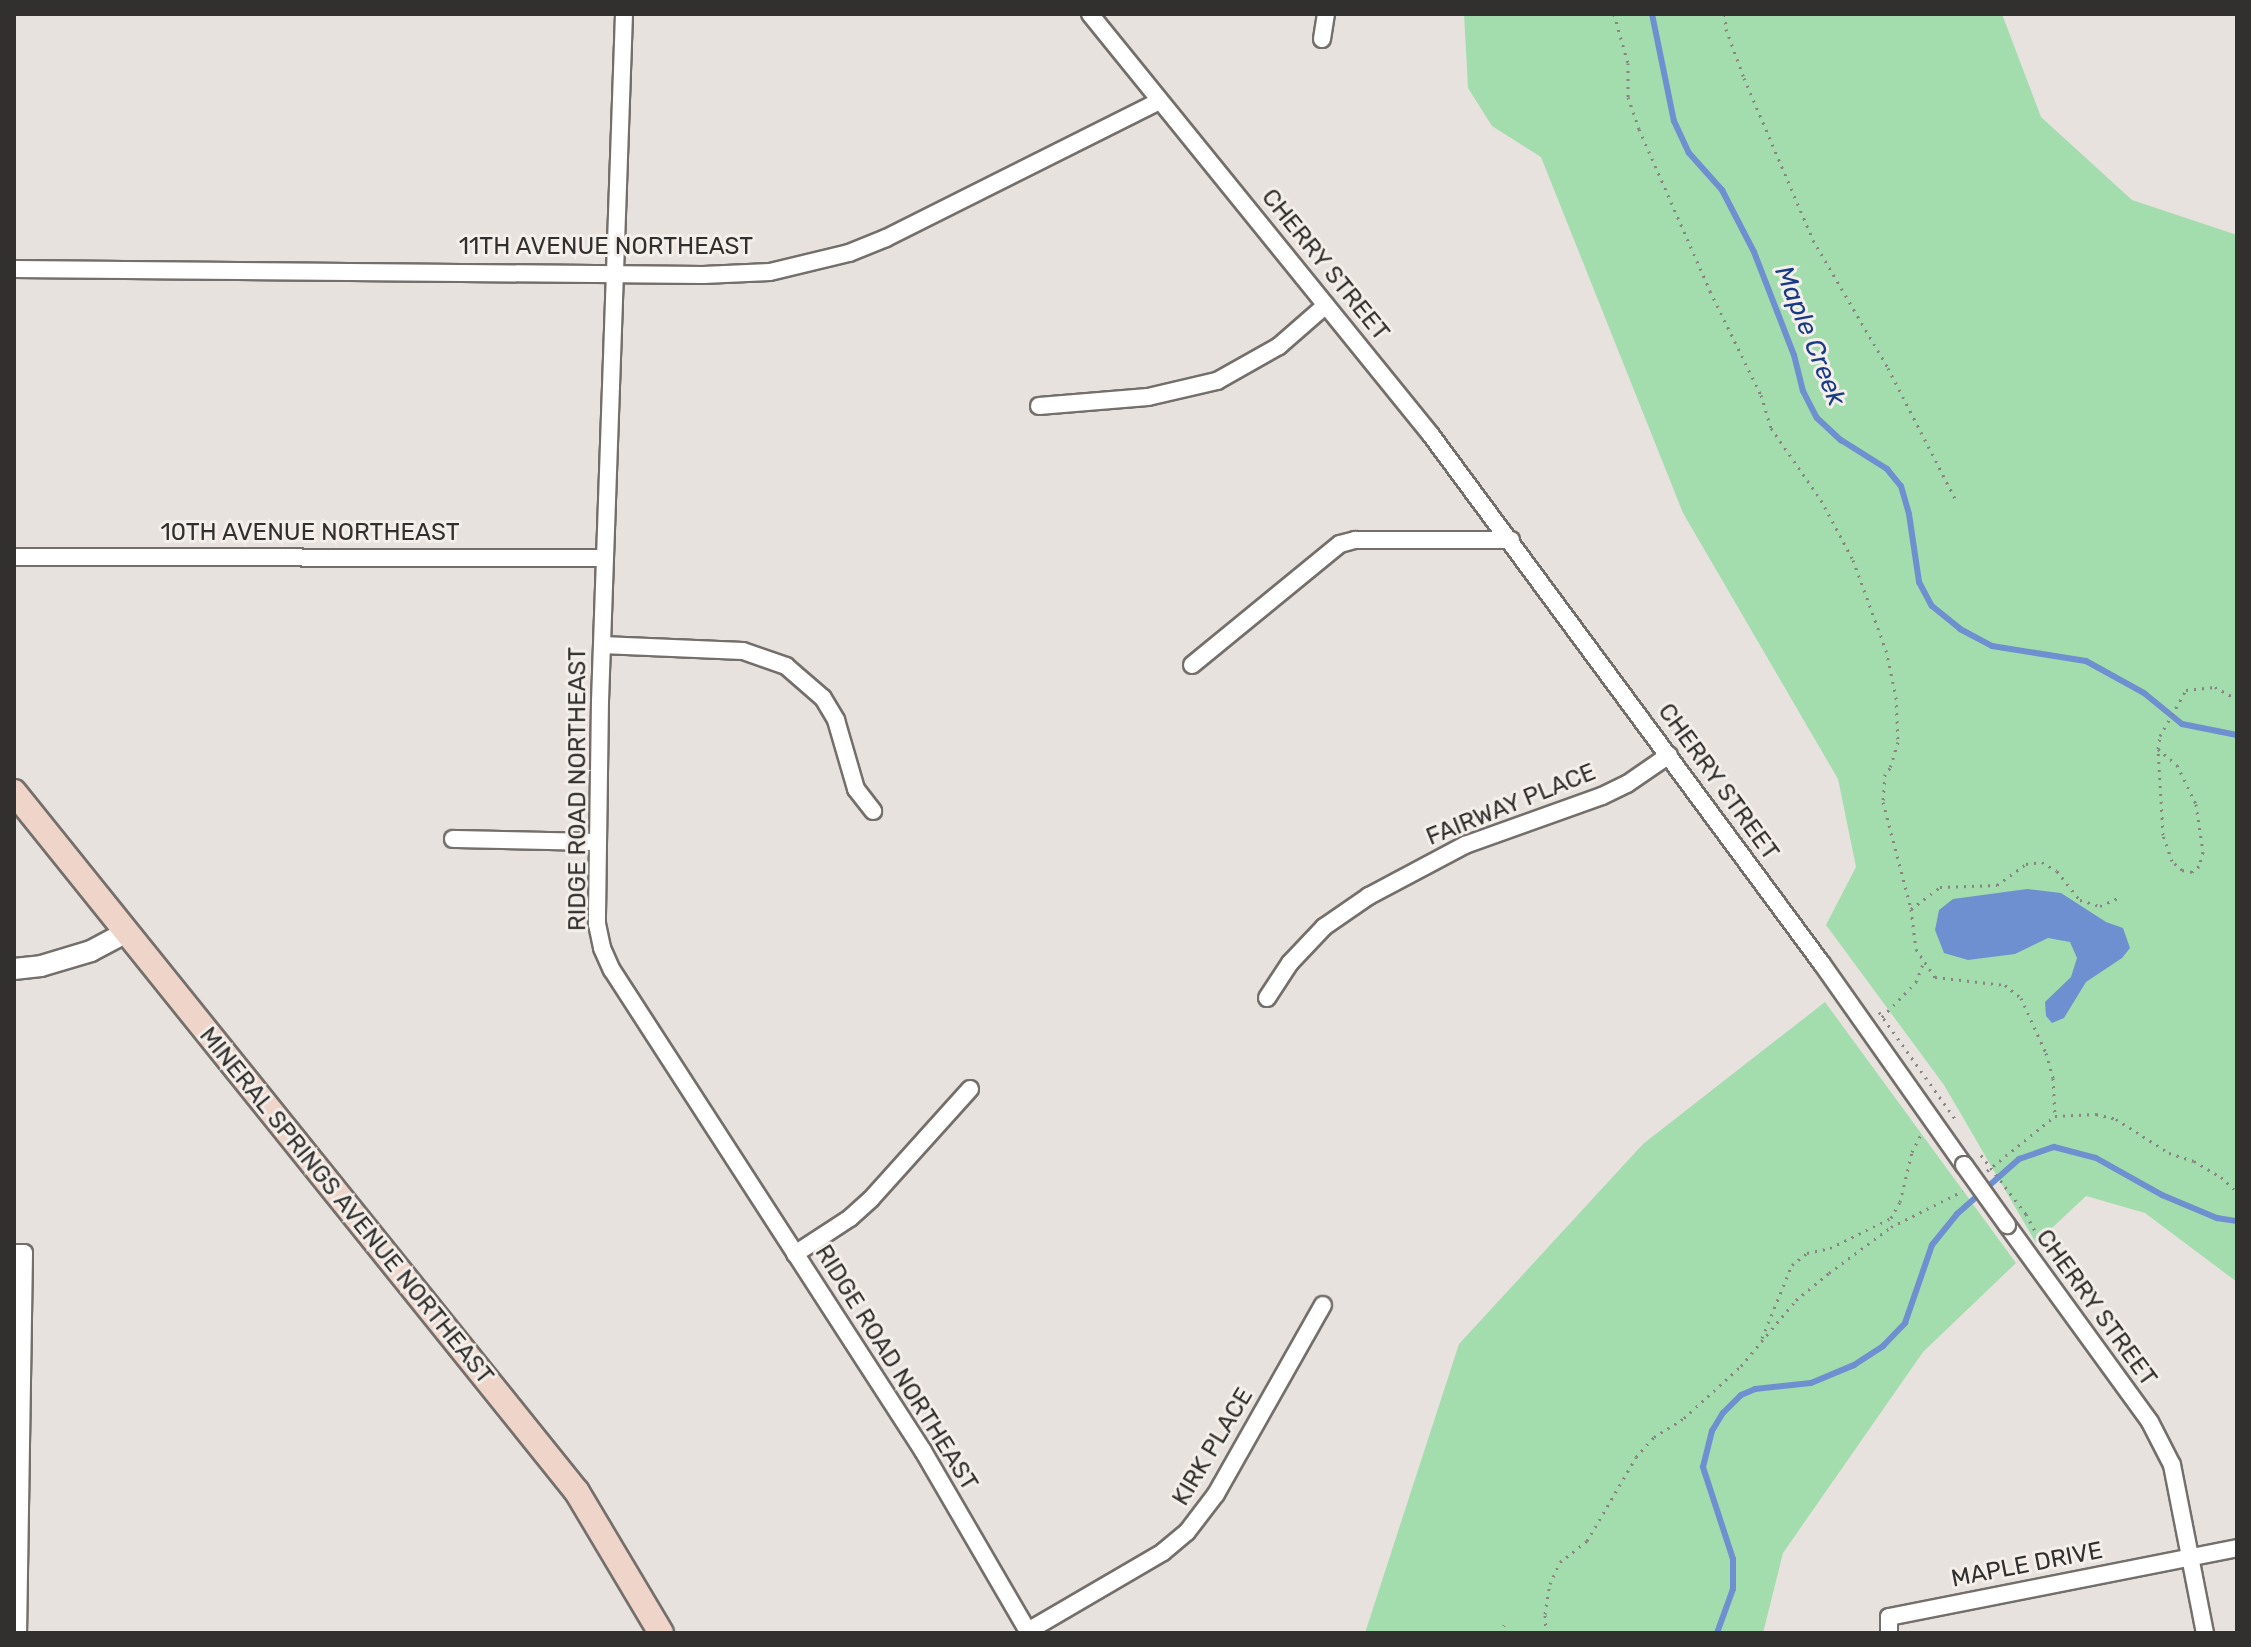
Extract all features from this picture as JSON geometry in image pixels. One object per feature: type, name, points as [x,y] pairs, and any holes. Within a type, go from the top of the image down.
[{"type":"main road","name":"MINERAL SPRINGS AVENUE NORTHEAST","points":[[14,792],[577,1492],[661,1633]]},
{"type":"street","name":"RIDGE ROAD NORTHEAST","points":[[624,14],[602,645],[597,924],[612,970],[923,1451],[1029,1632]]},
{"type":"street","name":"CHERRY STREET","points":[[1090,14],[1326,305],[1511,540],[2150,1422],[2172,1465],[2205,1633]]},
{"type":"street","points":[[1322,39],[1326,14]]},
{"type":"street","name":"11TH AVENUE NORTHEAST","points":[[14,269],[744,274],[810,264],[849,253],[1160,101]]},
{"type":"street","points":[[1039,406],[1148,397],[1217,381],[1279,346],[1326,305]]},
{"type":"street","points":[[1192,665],[1340,544],[1355,540],[1511,540]]},
{"type":"street","name":"10TH AVENUE NORTHEAST","points":[[14,557],[605,558]]},
{"type":"street","points":[[602,645],[743,651],[786,666],[806,680],[830,709],[844,743],[856,789],[873,811]]},
{"type":"street","name":"FAIRWAY PLACE","points":[[1267,998],[1290,963],[1324,927],[1369,896],[1465,845],[1602,796],[1627,784],[1669,755]]},
{"type":"street","points":[[453,839],[598,842]]},
{"type":"street","points":[[14,969],[41,966],[91,951],[125,933]]},
{"type":"street","points":[[795,1254],[850,1218],[871,1199],[970,1089]]},
{"type":"street","points":[[18,1633],[19,1253]]},
{"type":"street","name":"KIRK PLACE","points":[[1029,1632],[1163,1552],[1187,1532],[1216,1494],[1323,1305]]},
{"type":"street","points":[[2190,1557],[2237,1548]]},
{"type":"street","name":"MAPLE DRIVE","points":[[1889,1633],[1889,1617],[2190,1557]]},
{"type":"path","points":[[1614,14],[1622,32],[1628,97],[1639,129],[1710,291],[1761,395],[1771,428],[1821,500],[1853,560],[1886,650],[1896,697],[1898,742],[1885,774],[1883,802],[1911,909],[1916,949],[1923,964],[1935,977],[2005,985],[2021,998],[2046,1053],[2053,1078],[2055,1116]]},
{"type":"path","points":[[1725,14],[1726,29],[1744,78],[1813,240],[1888,368],[1957,502]]},
{"type":"path","points":[[2158,749],[2177,765],[2196,804],[2203,852],[2199,866],[2192,872],[2182,870],[2172,861],[2163,835],[2158,749],[2165,727],[2186,690],[2215,687],[2237,699]]},
{"type":"path","points":[[1911,909],[1940,887],[1997,885],[2026,864],[2042,862],[2057,871],[2080,900],[2100,906],[2118,898]]},
{"type":"path","points":[[1867,1030],[1916,982],[1923,964]]},
{"type":"path","points":[[1981,1176],[2055,1116],[2096,1114],[2116,1119],[2169,1153],[2194,1161],[2221,1177],[2237,1192]]},
{"type":"path","points":[[1757,1348],[1792,1265],[1807,1253],[1830,1248],[1891,1218],[1900,1202],[1912,1152],[1919,1136],[1933,1122]]},
{"type":"path","points":[[1981,1155],[2026,1214]]},
{"type":"path","points":[[1546,1633],[1545,1614],[1550,1584],[1560,1562],[1587,1541],[1636,1457],[1654,1437],[1684,1418],[1757,1348],[1796,1300],[1829,1273],[1891,1227],[1969,1186]]},
{"type":"path","points":[[1500,1633],[1504,1625]]},
{"type":"green space","points":[[1464,14],[2002,14],[2041,117],[2132,200],[2237,235],[2237,1282],[2145,1213],[2086,1196],[2036,1243],[1944,1085],[1826,925],[1856,867],[1838,779],[1683,513],[1541,157],[1492,126],[1468,88]]},
{"type":"green space","points":[[1825,1002],[2016,1263],[1923,1352],[1783,1553],[1763,1633],[1365,1633],[1459,1344],[1643,1144]]},
{"type":"water","points":[[2027,889],[2061,893],[2106,922],[2123,928],[2130,948],[2122,958],[2086,982],[2064,1018],[2052,1023],[2046,1016],[2045,1002],[2071,977],[2077,958],[2070,942],[2048,938],[2015,954],[1968,960],[1944,953],[1935,930],[1939,910],[1953,899]]},
{"type":"waterway","name":"Maple Creek","points":[[1652,14],[1674,121],[1689,153],[1722,190],[1754,252],[1794,355],[1803,391],[1817,418],[1841,440],[1887,469],[1901,486],[1909,514],[1919,582],[1932,606],[1960,629],[1992,646],[2086,661],[2144,693],[2182,724],[2237,735]]},
{"type":"waterway","name":"Maple Creek","points":[[1717,1633],[1733,1589],[1733,1559],[1703,1467],[1712,1431],[1723,1413],[1741,1395],[1755,1389],[1811,1383],[1854,1365],[1883,1346],[1905,1323],[1932,1245],[1957,1214],[2019,1159],[2054,1147],[2096,1158],[2162,1195],[2217,1218],[2237,1221]]}]
